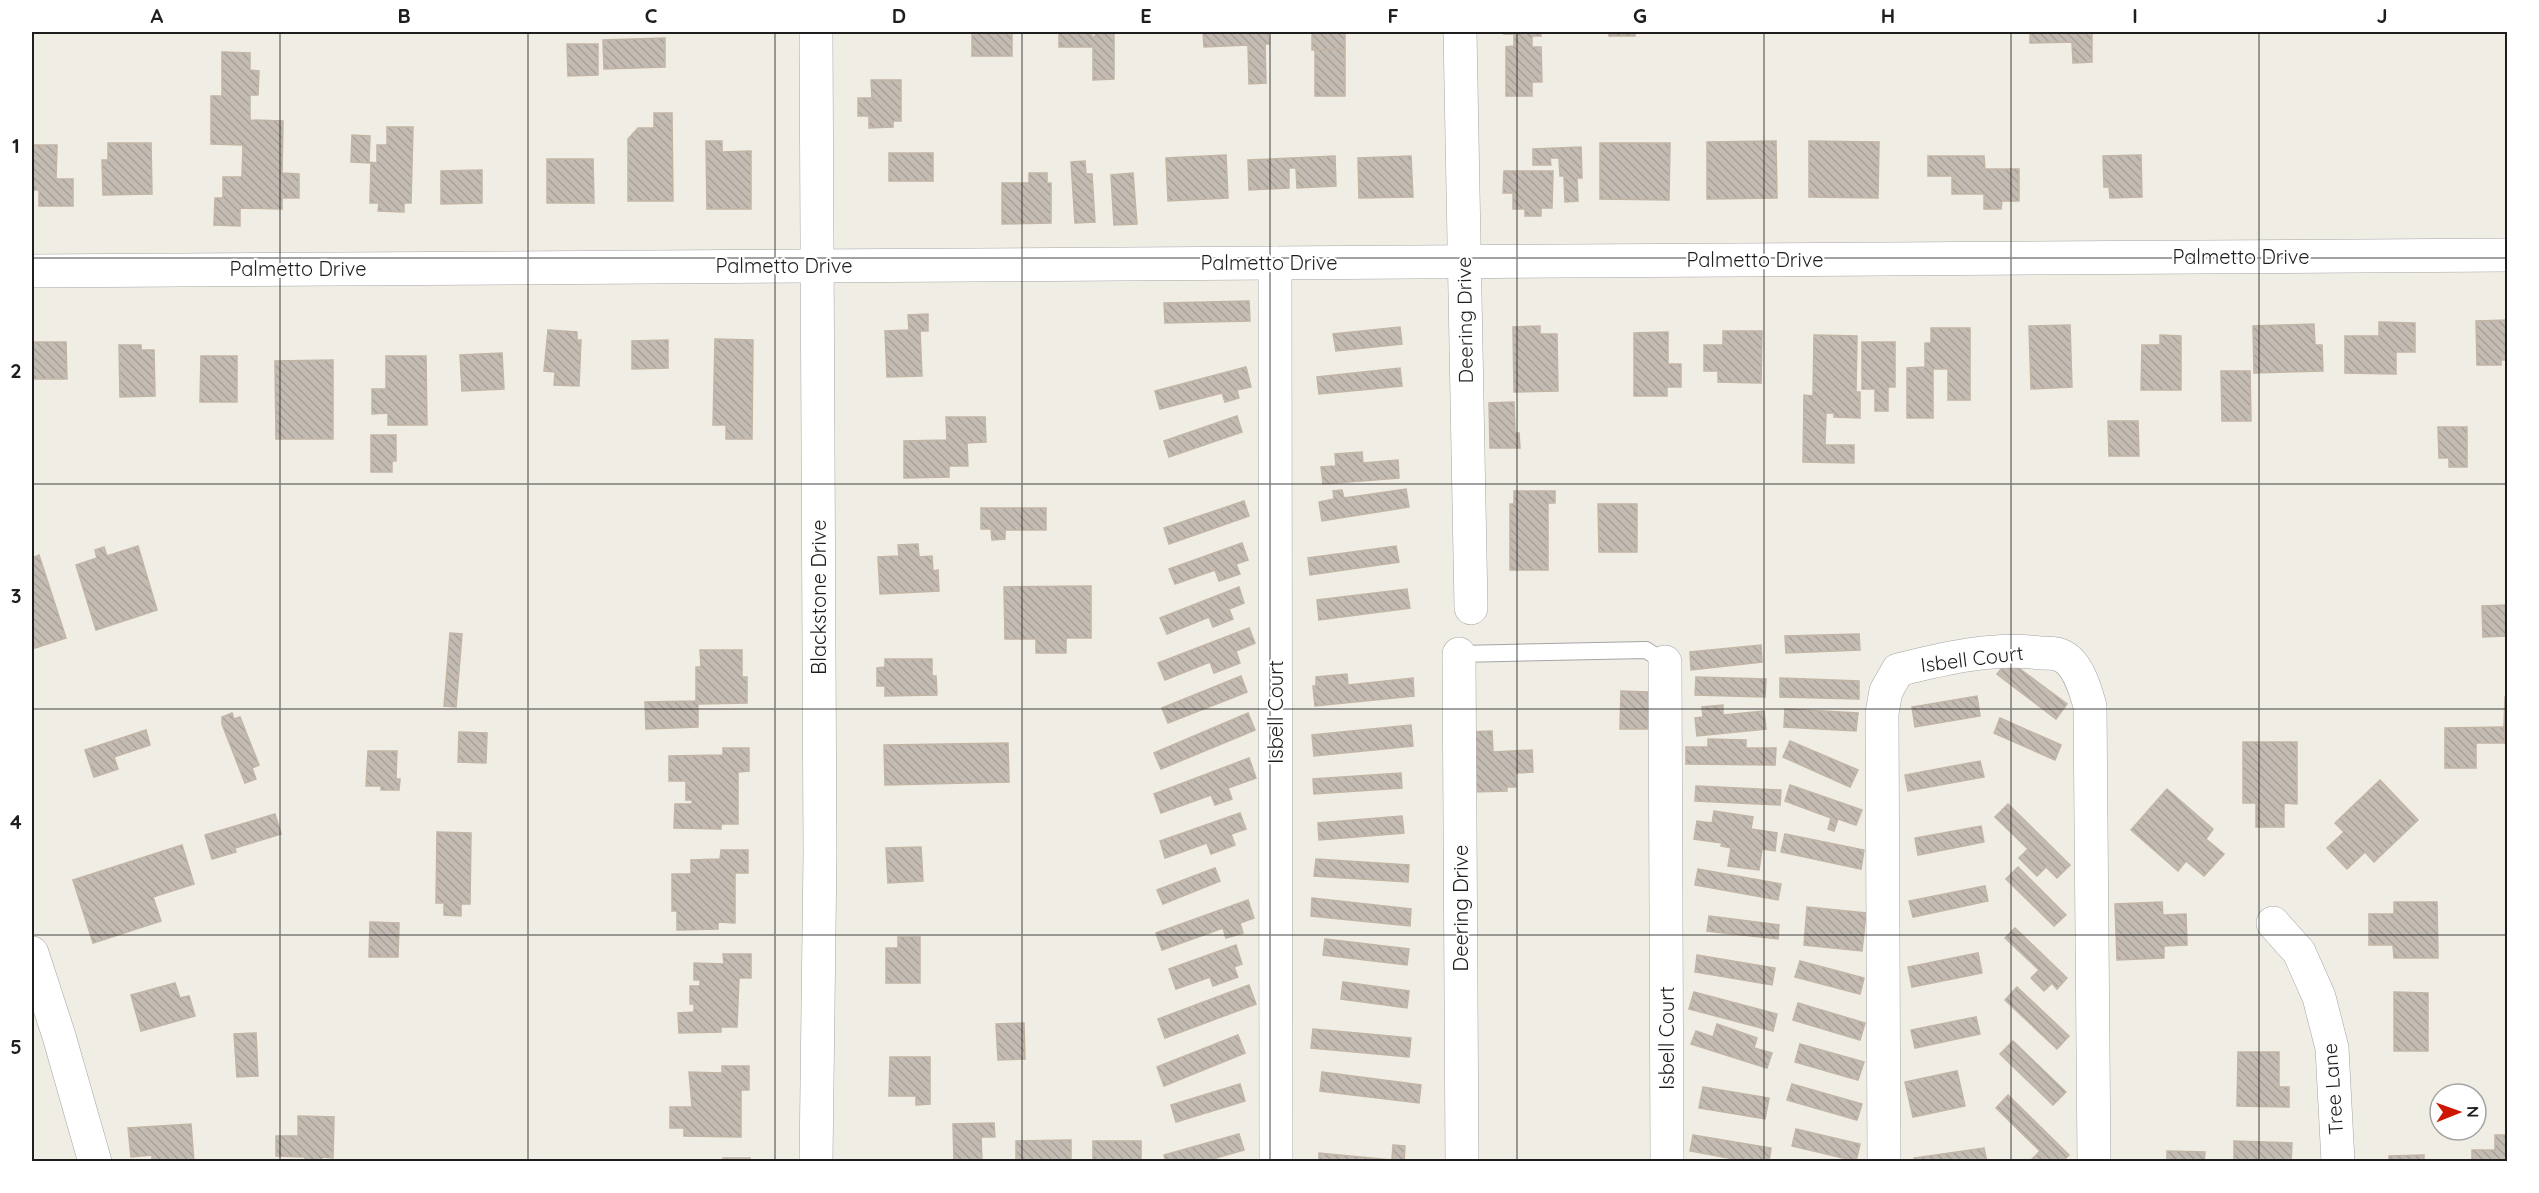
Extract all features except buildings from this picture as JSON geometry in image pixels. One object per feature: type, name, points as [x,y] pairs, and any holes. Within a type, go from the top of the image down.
[{"type":"street","name":"Blackstone Drive","points":[[816,32],[820,854],[816,1161]]},
{"type":"street","name":"Deering Drive","points":[[1460,32],[1471,608]]},
{"type":"street","name":"Palmetto Drive","points":[[32,271],[2508,255]]},
{"type":"street","name":"Isbell Court","points":[[1275,263],[1276,1161]]},
{"type":"street","name":"Isbell Court","points":[[1884,1161],[1882,713],[1886,691],[1898,670],[1941,659],[2014,650],[2060,655],[2072,665],[2078,675],[2090,706],[2094,1161]]},
{"type":"street","name":"Deering Drive","points":[[1459,654],[1462,1161]]},
{"type":"street","name":"Isbell Court","points":[[1665,662],[1668,1161]]},
{"type":"street","name":"Tree Lane","points":[[2273,922],[2299,952],[2319,997],[2332,1048],[2338,1161]]},
{"type":"street","points":[[32,953],[95,1161]]},
{"type":"lane","points":[[1459,654],[1646,650],[1665,662]]}]
